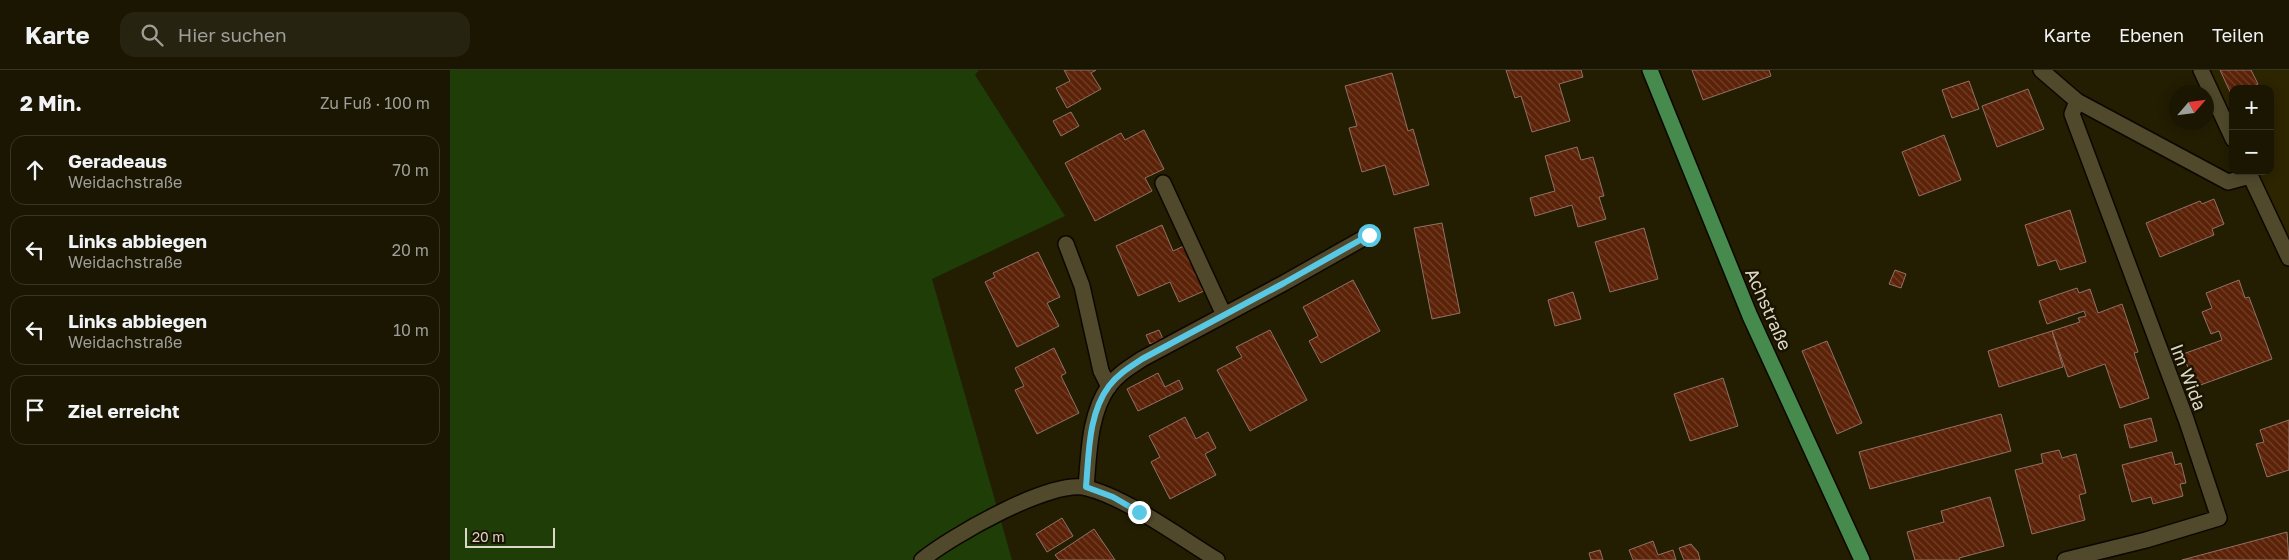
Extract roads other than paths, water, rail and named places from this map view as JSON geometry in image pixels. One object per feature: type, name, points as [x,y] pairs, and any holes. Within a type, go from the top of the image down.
[{"type":"main road","name":"Achstraße","points":[[1650,70],[1750,316],[1862,560]]},
{"type":"street","points":[[2041,70],[2077,100],[2228,182],[2246,175]]},
{"type":"street","points":[[2201,70],[2229,130]]},
{"type":"street","name":"Im Wida","points":[[2065,560],[2146,540],[2218,518],[2186,419],[2072,114],[2077,100]]},
{"type":"street","points":[[2249,175],[2289,258]]},
{"type":"street","points":[[1163,183],[1224,315]]},
{"type":"street","points":[[1086,487],[1096,411],[1109,387],[1121,373],[1142,359],[1369,235]]},
{"type":"street","points":[[1066,244],[1082,286],[1100,371],[1109,387]]},
{"type":"street","points":[[922,560],[977,525],[1030,499],[1068,486],[1086,487],[1113,497],[1218,560]]}]
